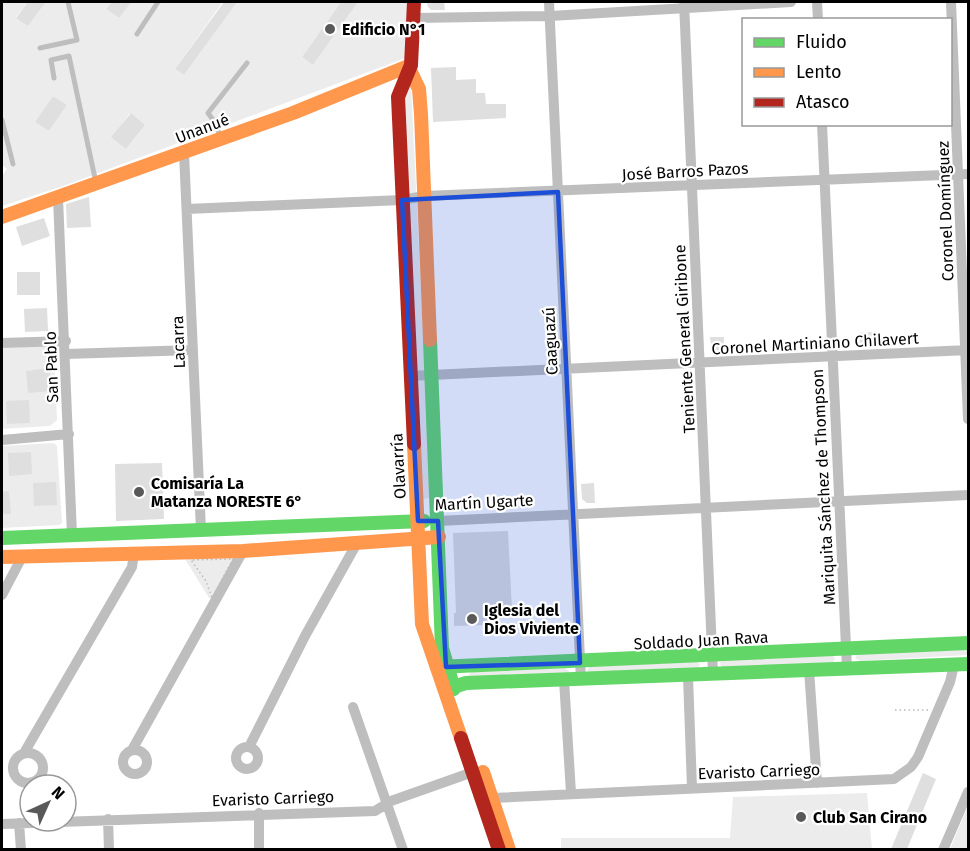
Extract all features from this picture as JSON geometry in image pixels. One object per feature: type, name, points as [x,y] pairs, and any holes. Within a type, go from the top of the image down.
[{"type":"street","name":"Olavarría","points":[[414,2],[411,68],[399,89],[398,97],[422,624],[492,798],[509,849]]},
{"type":"street","name":"Caaguazú","points":[[549,2],[581,680]]},
{"type":"street","points":[[415,18],[549,16],[684,5],[791,2]]},
{"type":"street","points":[[817,2],[818,18]]},
{"type":"street","name":"Coronel Domínguez","points":[[951,2],[963,174],[969,419]]},
{"type":"street","name":"Teniente General Giribone","points":[[684,5],[713,674]]},
{"type":"street","name":"Olavarría","points":[[411,68],[419,89],[439,537],[441,667]]},
{"type":"street","name":"Unanué","points":[[2,217],[184,153],[411,68]]},
{"type":"street","name":"Mariquita Sánchez de Thompson","points":[[822,126],[847,669]]},
{"type":"street","name":"Lacarra","points":[[184,153],[201,530]]},
{"type":"street","name":"José Barros Pazos","points":[[187,209],[402,200],[424,196],[963,174]]},
{"type":"street","name":"San Pablo","points":[[58,198],[66,341],[72,535]]},
{"type":"street","points":[[2,343],[66,341]]},
{"type":"street","points":[[66,354],[193,350]]},
{"type":"street","name":"Coronel Martiniano Chilavert","points":[[410,376],[967,350]]},
{"type":"street","points":[[2,440],[69,434]]},
{"type":"street","name":"Martín Ugarte","points":[[2,538],[438,521],[969,495]]},
{"type":"street","name":"Martín Ugarte","points":[[2,557],[243,551],[439,537]]},
{"type":"street","points":[[249,747],[304,636],[357,543]]},
{"type":"street","points":[[132,750],[243,551]]},
{"type":"street","points":[[24,753],[132,567],[134,554]]},
{"type":"street","points":[[2,595],[22,556]]},
{"type":"street","name":"Soldado Juan Rava","points":[[441,667],[580,663],[969,643]]},
{"type":"street","points":[[449,688],[466,683],[961,664]]},
{"type":"street","name":"Evaristo Carriego","points":[[492,798],[884,781],[904,774],[918,757],[961,664]]},
{"type":"street","points":[[809,670],[817,783]]},
{"type":"street","points":[[688,676],[692,788]]},
{"type":"street","points":[[564,680],[571,793]]},
{"type":"street","name":"Olavarría","points":[[449,688],[473,772],[499,849]]},
{"type":"street","points":[[353,707],[404,849]]},
{"type":"street","name":"Evaristo Carriego","points":[[78,820],[375,811],[388,803],[473,772]]},
{"type":"street","points":[[944,849],[969,792]]},
{"type":"street","points":[[259,813],[259,849]]},
{"type":"street","points":[[108,819],[109,849]]},
{"type":"street","name":"Evaristo Carriego","points":[[2,824],[18,823]]},
{"type":"street","points":[[20,833],[21,849]]},
{"type":"lane","points":[[40,48],[77,40],[68,2]]},
{"type":"lane","points":[[137,34],[158,2]]},
{"type":"lane","points":[[54,78],[51,60],[69,56],[96,184]]},
{"type":"lane","points":[[220,139],[216,124],[208,113],[247,63]]},
{"type":"lane","points":[[2,120],[13,164]]},
{"type":"path","points":[[233,559],[212,598],[206,581],[191,560],[233,559]]},
{"type":"path","points":[[895,710],[938,710]]},
{"type":"highlighted area","points":[[558,192],[580,663],[446,667],[438,521],[418,521],[402,200]]},
{"type":"shaded area","points":[[2,2],[28,2],[16,17],[28,26],[46,2],[112,2],[106,9],[119,18],[132,2],[222,3],[175,69],[184,75],[235,4],[232,2],[341,2],[302,57],[313,65],[358,2],[408,2],[408,57],[66,185],[2,206],[2,176],[7,169],[2,165]],"holes":[[[53,96],[67,105],[49,131],[36,121]],[[130,113],[145,125],[126,149],[112,137]]]},
{"type":"shaded area","points":[[411,85],[431,498],[421,499],[403,89]]},
{"type":"shaded area","points":[[48,346],[54,352],[57,420],[50,426],[2,429],[2,348]]},
{"type":"shaded area","points":[[54,443],[57,446],[62,523],[2,528],[2,446]]},
{"type":"shaded area","points":[[235,558],[214,599],[209,598],[185,559]]},
{"type":"shaded area","points":[[968,650],[967,655],[860,661],[855,658],[858,653]]},
{"type":"shaded area","points":[[832,655],[835,658],[833,663],[724,668],[719,664],[723,660]]},
{"type":"shaded area","points":[[696,661],[700,664],[698,668],[590,674],[587,670],[590,666]]},
{"type":"shaded area","points":[[565,668],[569,671],[568,673],[469,678],[468,676],[472,671]]},
{"type":"shaded area","name":"Club San Cirano","points":[[867,793],[872,849],[561,849],[561,838],[730,838],[733,797]]},
{"type":"shaded area","points":[[968,806],[968,849],[950,849]]},
{"type":"building","points":[[28,2],[46,2],[28,26],[16,18]]},
{"type":"building","points":[[112,2],[132,2],[119,18],[106,9]]},
{"type":"building","points":[[224,2],[237,2],[184,75],[175,69]]},
{"type":"building","name":"Edificio N°1","points":[[341,2],[358,2],[313,65],[302,57]]},
{"type":"building","points":[[444,2],[445,10],[431,10],[427,3]]},
{"type":"building","points":[[456,67],[456,80],[476,79],[476,93],[485,93],[486,104],[506,104],[506,118],[433,122],[431,68]]},
{"type":"building","points":[[53,96],[67,105],[49,131],[35,122]]},
{"type":"building","points":[[131,113],[145,125],[126,149],[111,137]]},
{"type":"building","points":[[89,197],[91,227],[67,228],[66,204]]},
{"type":"building","points":[[44,218],[50,236],[22,246],[16,227]]},
{"type":"building","points":[[17,272],[40,272],[40,295],[17,295]]},
{"type":"building","points":[[47,308],[48,331],[25,332],[24,309]]},
{"type":"building","points":[[873,332],[873,345],[860,345],[859,333]]},
{"type":"building","points":[[710,337],[724,337],[724,350],[712,350]]},
{"type":"building","points":[[49,368],[51,391],[28,393],[26,371]]},
{"type":"building","points":[[29,400],[30,423],[7,424],[6,401]]},
{"type":"building","points":[[31,452],[32,474],[9,476],[8,453]]},
{"type":"building","name":"Comisaría La Matanza NORESTE 6°","points":[[162,463],[164,519],[116,521],[115,464]]},
{"type":"building","points":[[56,482],[57,505],[34,506],[33,483]]},
{"type":"building","points":[[594,483],[595,503],[587,503],[582,499],[581,484]]},
{"type":"building","points":[[9,491],[11,514],[2,514],[2,492]]},
{"type":"building","points":[[508,531],[512,610],[490,610],[490,625],[454,626],[454,613],[456,613],[453,533]]},
{"type":"building","points":[[923,773],[936,779],[907,849],[891,849]]},
{"type":"traffic: fast","points":[[430,340],[442,648],[454,689]]},
{"type":"traffic: fast","points":[[2,538],[424,521]]},
{"type":"traffic: fast","points":[[437,667],[968,643]]},
{"type":"traffic: fast","points":[[447,689],[466,683],[968,664]]},
{"type":"traffic: slow","points":[[2,217],[293,113],[411,65]]},
{"type":"traffic: slow","points":[[410,70],[419,89],[421,114],[430,340]]},
{"type":"traffic: slow","points":[[414,444],[422,624],[461,738]]},
{"type":"traffic: slow","points":[[2,557],[243,551],[439,537]]},
{"type":"traffic: slow","points":[[483,772],[509,850]]},
{"type":"traffic: jam","points":[[414,2],[411,65],[398,97],[414,444]]},
{"type":"traffic: jam","points":[[461,738],[499,850]]},
{"type":"place","name":"Edificio N°1","points":[[330,29]]},
{"type":"place","name":"Comisaría La Matanza NORESTE 6°","points":[[139,492]]},
{"type":"place","name":"Iglesia del Dios Viviente","points":[[472,619]]},
{"type":"place","name":"Club San Cirano","points":[[801,817]]}]
